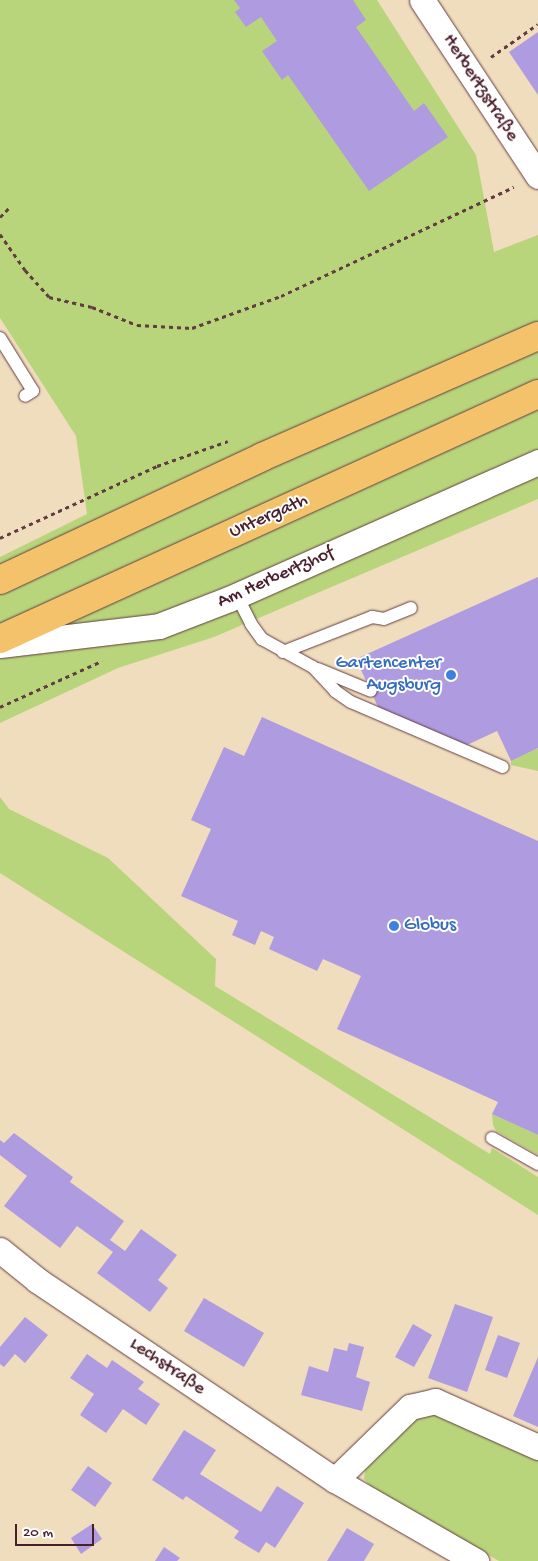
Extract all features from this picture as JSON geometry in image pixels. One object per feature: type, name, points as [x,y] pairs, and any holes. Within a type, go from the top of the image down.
[{"type":"main road","points":[[0,580],[262,457],[538,336]]},
{"type":"main road","name":"Untergath","points":[[0,639],[538,394]]},
{"type":"street","name":"Herbertzstraße","points":[[422,0],[470,71],[529,180]]},
{"type":"street","name":"Am Herbertzhof","points":[[0,645],[158,626],[236,596],[538,462]]},
{"type":"street","name":"Lechstraße","points":[[0,1250],[37,1280],[335,1480],[476,1561]]},
{"type":"street","points":[[335,1480],[410,1407],[435,1401],[538,1447]]},
{"type":"lane","points":[[0,338],[33,391],[25,396]]},
{"type":"lane","points":[[236,596],[251,624],[262,639],[313,667],[371,691]]},
{"type":"lane","points":[[283,652],[372,617],[384,619],[411,608]]},
{"type":"lane","points":[[313,667],[335,691],[351,702],[503,768]]},
{"type":"lane","points":[[492,1138],[538,1164]]},
{"type":"path","points":[[470,71],[538,24]]},
{"type":"path","points":[[0,234],[25,270],[49,297],[92,307],[137,325],[192,328],[290,292],[529,180]]},
{"type":"path","points":[[0,217],[9,208]]},
{"type":"path","points":[[0,707],[104,660]]},
{"type":"green space","points":[[0,0],[377,0],[476,155],[494,252],[538,235],[538,499],[214,637],[118,668],[0,723],[0,557],[87,514],[76,436],[0,318]]},
{"type":"green space","points":[[538,748],[538,771],[511,765],[511,761]]},
{"type":"green space","points":[[0,797],[9,809],[108,858],[216,959],[215,986],[490,1154],[492,1148],[538,1177],[538,1215],[0,873]]},
{"type":"green space","points":[[492,1114],[538,1135],[538,1155],[496,1131],[493,1125]]},
{"type":"green space","points":[[422,1415],[448,1416],[538,1457],[538,1561],[499,1561],[375,1491],[364,1479],[366,1464]]},
{"type":"building","points":[[234,0],[353,0],[366,20],[356,27],[414,111],[424,103],[448,137],[369,191],[288,75],[282,80],[262,51],[277,41],[261,17],[246,27],[235,12],[240,8]]},
{"type":"building","points":[[538,32],[538,95],[509,52]]},
{"type":"building","name":"Gartencenter Augsburg","points":[[538,577],[538,748],[511,761],[497,731],[467,745],[378,707],[356,659]]},
{"type":"building","name":"Globus","points":[[262,717],[538,841],[538,1135],[492,1114],[498,1102],[337,1029],[361,976],[323,959],[317,971],[269,949],[274,937],[261,931],[255,945],[232,935],[238,921],[181,896],[211,829],[191,820],[224,747],[244,756]]},
{"type":"building","points":[[14,1133],[73,1177],[70,1182],[124,1221],[110,1240],[125,1251],[141,1229],[177,1255],[158,1280],[168,1288],[150,1312],[97,1273],[113,1252],[77,1226],[60,1248],[4,1206],[27,1176],[0,1155],[0,1140],[4,1143]]},
{"type":"building","points":[[204,1298],[264,1333],[244,1367],[184,1331]]},
{"type":"building","points":[[455,1304],[493,1317],[467,1392],[428,1378]]},
{"type":"building","points":[[25,1317],[48,1335],[25,1363],[15,1354],[4,1367],[0,1364],[0,1347]]},
{"type":"building","points":[[413,1324],[432,1335],[414,1367],[395,1357]]},
{"type":"building","points":[[498,1335],[520,1343],[507,1378],[485,1370]]},
{"type":"building","points":[[349,1343],[364,1347],[356,1377],[370,1382],[362,1411],[301,1395],[309,1366],[328,1372],[334,1348],[347,1351]]},
{"type":"building","points":[[87,1354],[107,1368],[112,1360],[144,1382],[138,1389],[160,1404],[146,1425],[123,1409],[106,1433],[80,1415],[94,1394],[70,1378]]},
{"type":"building","points":[[538,1357],[538,1427],[513,1416]]},
{"type":"building","points":[[184,1430],[216,1450],[200,1474],[261,1512],[277,1486],[304,1503],[275,1548],[266,1542],[259,1553],[234,1538],[239,1531],[186,1496],[183,1500],[152,1480]]},
{"type":"building","points":[[88,1466],[112,1483],[95,1507],[71,1490]]},
{"type":"building","points":[[92,1524],[102,1539],[81,1554],[71,1538]]},
{"type":"building","points":[[347,1528],[374,1544],[364,1561],[327,1561]]},
{"type":"building","points":[[164,1547],[180,1558],[177,1561],[155,1561]]},
{"type":"place","name":"Gartencenter Augsburg","points":[[451,675]]},
{"type":"place","name":"Globus","points":[[394,926]]}]
